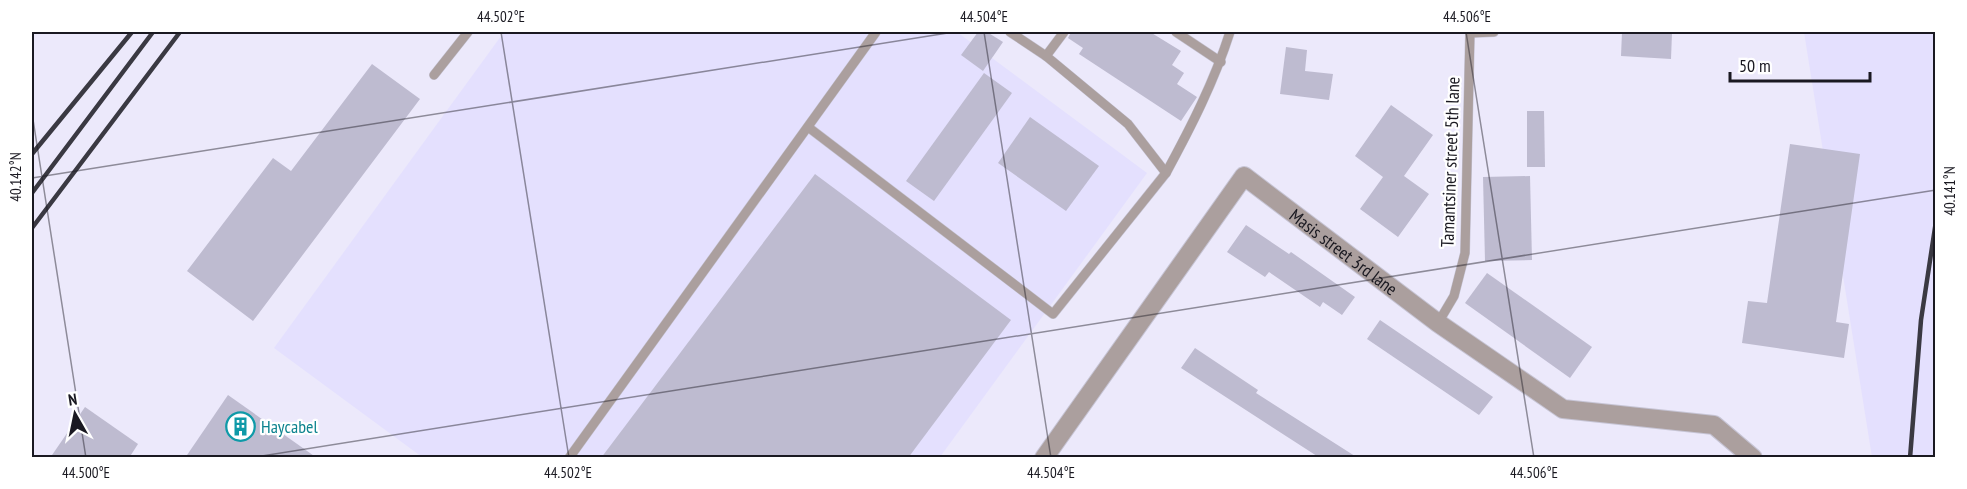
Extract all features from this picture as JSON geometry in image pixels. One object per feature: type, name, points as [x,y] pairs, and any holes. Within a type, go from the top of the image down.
[{"type":"street","name":"Masis street 3rd lane","points":[[1044,458],[1244,176],[1438,323],[1563,409],[1714,425],[1753,458]]},
{"type":"lane","points":[[434,75],[468,32]]},
{"type":"lane","points":[[569,458],[876,32]]},
{"type":"lane","points":[[1010,32],[1046,56],[1128,124],[1166,173]]},
{"type":"lane","points":[[1046,56],[1064,32]]},
{"type":"lane","points":[[1176,32],[1221,62]]},
{"type":"lane","points":[[808,127],[1053,314],[1166,173],[1200,109],[1221,62],[1230,32]]},
{"type":"lane","points":[[1470,32],[1494,32]]},
{"type":"lane","name":"Tamantsiner street 5th lane","points":[[1438,323],[1454,296],[1465,253],[1470,32]]},
{"type":"shaded area","points":[[504,32],[957,32],[1147,173],[940,457],[422,457],[274,348]]},
{"type":"shaded area","points":[[1804,32],[1935,32],[1935,457],[1872,457]]},
{"type":"building","points":[[978,32],[987,32],[1003,42],[983,71],[961,55]]},
{"type":"building","points":[[1071,32],[1150,32],[1181,51],[1172,65],[1184,73],[1177,84],[1197,97],[1181,121],[1079,54],[1083,48],[1068,38]]},
{"type":"building","points":[[1622,32],[1672,33],[1671,59],[1621,56]]},
{"type":"building","points":[[1286,47],[1307,50],[1305,71],[1333,74],[1329,100],[1280,94]]},
{"type":"building","points":[[372,64],[420,99],[253,321],[187,271],[273,158],[291,171]]},
{"type":"building","points":[[984,73],[1012,93],[934,201],[906,181]]},
{"type":"building","points":[[1391,105],[1433,135],[1404,176],[1429,194],[1398,237],[1360,209],[1383,177],[1355,156]]},
{"type":"building","points":[[1527,111],[1544,111],[1545,167],[1527,167]]},
{"type":"building","points":[[1030,117],[1099,166],[1066,211],[998,163]]},
{"type":"building","points":[[1790,144],[1860,154],[1836,322],[1849,324],[1844,358],[1742,343],[1748,301],[1767,303]]},
{"type":"building","points":[[815,174],[1011,320],[908,458],[601,458]]},
{"type":"building","points":[[1530,176],[1532,260],[1485,261],[1483,177]]},
{"type":"building","points":[[1246,225],[1289,254],[1291,252],[1355,297],[1342,315],[1323,302],[1320,307],[1269,272],[1265,277],[1227,252]]},
{"type":"building","points":[[1487,273],[1592,347],[1570,378],[1465,303]]},
{"type":"building","points":[[1380,320],[1493,397],[1479,415],[1367,339]]},
{"type":"building","points":[[1195,348],[1258,390],[1256,393],[1358,458],[1320,458],[1181,368]]},
{"type":"building","name":"Haycabel","points":[[228,395],[317,458],[185,458]]},
{"type":"building","points":[[85,407],[138,444],[129,458],[50,458]]},
{"type":"railway","points":[[32,154],[132,32]]},
{"type":"railway","points":[[32,193],[153,32]]},
{"type":"railway","points":[[32,228],[180,32]]},
{"type":"railway","points":[[1910,458],[1921,320],[1936,221]]},
{"type":"place","name":"Haycabel","points":[[240,426]]}]
